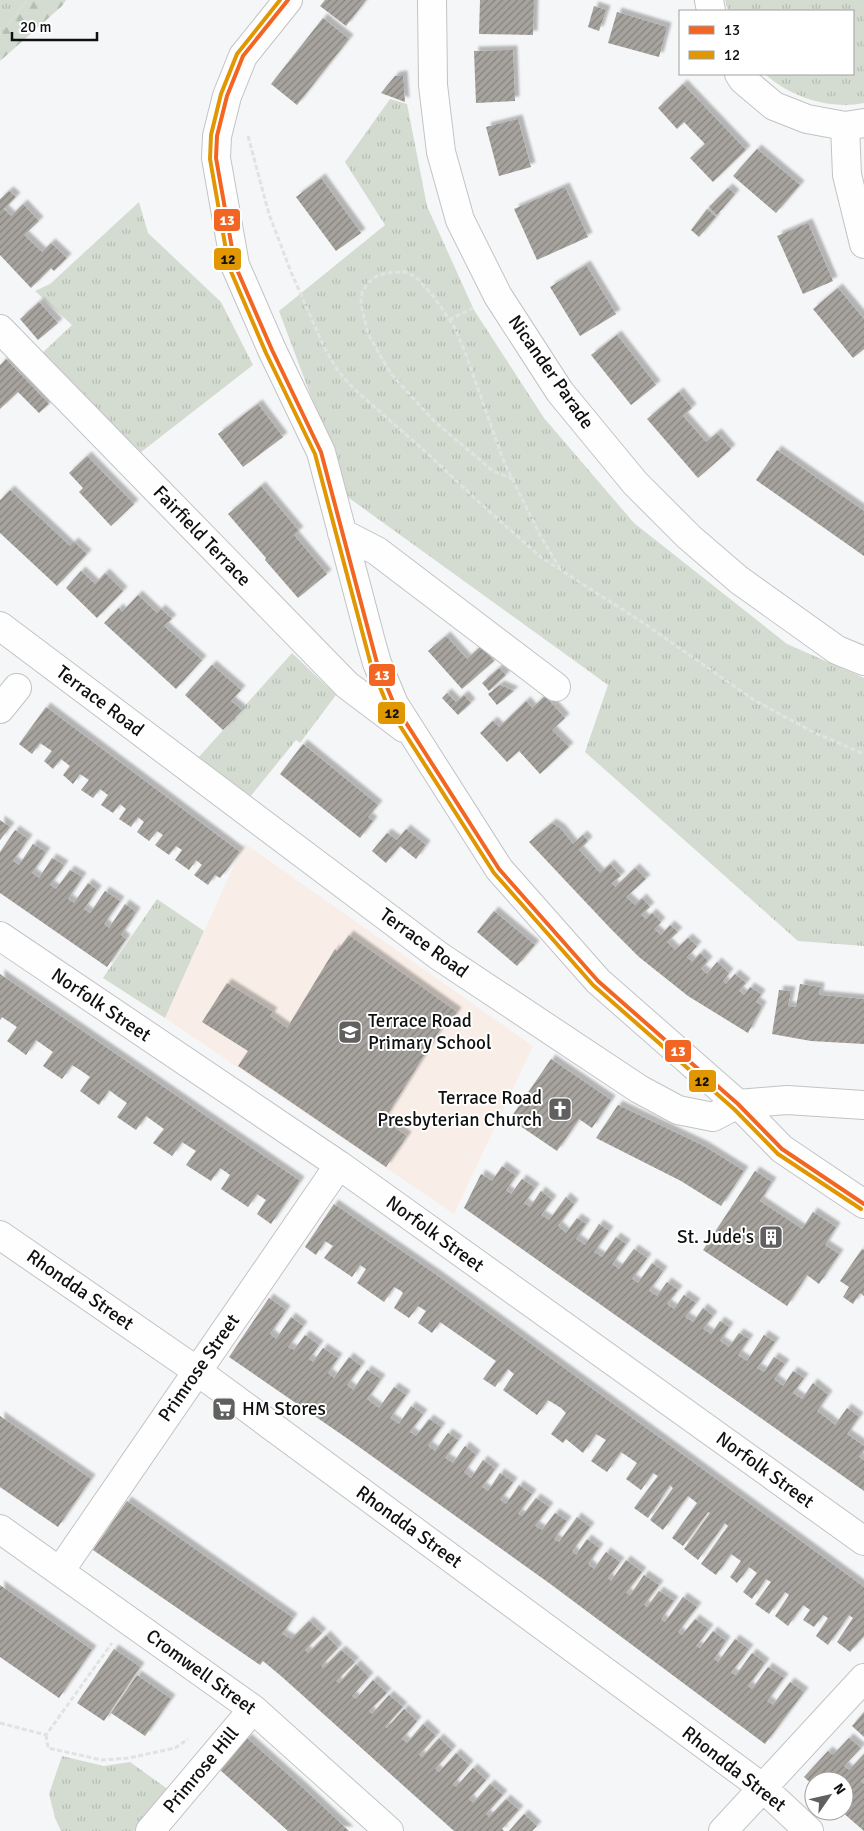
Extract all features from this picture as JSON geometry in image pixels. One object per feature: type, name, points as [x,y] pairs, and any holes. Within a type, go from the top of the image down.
[{"type":"street","points":[[288,0],[243,56],[227,96],[217,136],[216,158],[235,265],[272,350],[321,452],[377,663],[394,704],[499,870],[598,982],[738,1104],[782,1149],[864,1204]]},
{"type":"street","name":"Nicander Parade","points":[[432,0],[433,85],[440,142],[460,220],[498,296],[554,384],[635,483],[689,537],[739,580],[837,650],[864,661]]},
{"type":"street","points":[[740,75],[774,106],[807,119],[855,125],[847,175],[864,244]]},
{"type":"street","name":"Fairfield Terrace","points":[[0,329],[347,685],[412,734]]},
{"type":"street","points":[[342,533],[377,551],[556,687]]},
{"type":"street","name":"Terrace Road","points":[[0,626],[439,956],[639,1089],[678,1110],[713,1117],[738,1104]]},
{"type":"street","points":[[0,709],[17,688]]},
{"type":"street","name":"Norfolk Street","points":[[0,936],[338,1165],[864,1541]]},
{"type":"street","points":[[738,1104],[787,1100],[864,1105]]},
{"type":"street","name":"Primrose Street","points":[[60,1571],[338,1165]]},
{"type":"street","name":"Rhondda Street","points":[[0,1234],[197,1371],[763,1788],[809,1831]]},
{"type":"street","name":"Cromwell Street","points":[[0,1529],[253,1709],[389,1831]]},
{"type":"street","points":[[722,1831],[864,1678]]},
{"type":"street","name":"Primrose Hill","points":[[150,1831],[253,1709]]},
{"type":"path","points":[[247,129],[254,163],[269,214],[291,272],[325,349],[338,370],[353,388],[542,558],[642,622],[754,700],[813,732],[864,754]]},
{"type":"path","points":[[513,479],[493,471],[434,421],[391,374],[368,334],[361,304],[362,292],[374,277],[384,273],[405,272],[416,277],[434,297],[455,328],[504,462],[513,479],[540,535],[560,569]]},
{"type":"path","points":[[128,1620],[46,1734],[48,1748],[102,1760],[129,1758],[175,1748],[191,1737]]},
{"type":"path","points":[[0,1723],[46,1734]]},
{"type":"shaded area","name":"Terrace Road Primary School","points":[[244,843],[533,1046],[454,1214],[165,1018]]},
{"type":"green space","points":[[0,0],[27,0],[0,35]]},
{"type":"green space","points":[[27,0],[66,0],[62,6],[0,61],[0,35]]},
{"type":"green space","points":[[725,0],[864,0],[864,103],[838,105],[811,100],[786,89],[766,75],[854,75],[854,10],[728,10]]},
{"type":"green space","points":[[390,99],[407,104],[427,206],[474,310],[544,418],[634,523],[787,644],[864,678],[864,946],[798,941],[585,752],[608,685],[349,498],[279,311],[385,225],[345,162]]},
{"type":"green space","points":[[139,202],[148,233],[221,302],[253,365],[136,456],[40,355],[72,325],[35,291],[50,284]]},
{"type":"green space","points":[[292,653],[336,695],[300,743],[296,740],[250,797],[198,758]]},
{"type":"green space","points":[[157,899],[204,931],[165,1018],[103,978]]},
{"type":"green space","points":[[62,1756],[104,1766],[130,1762],[169,1790],[134,1831],[61,1831],[55,1818],[49,1794]]},
{"type":"building","points":[[325,0],[366,0],[346,26],[320,6]]},
{"type":"building","points":[[480,0],[534,0],[533,35],[479,34]]},
{"type":"building","points":[[594,6],[606,10],[599,31],[588,27]]},
{"type":"building","points":[[617,12],[667,27],[659,57],[608,43]]},
{"type":"building","points":[[323,18],[349,39],[297,105],[271,84]]},
{"type":"building","points":[[513,50],[515,101],[476,103],[474,51]]},
{"type":"building","points":[[403,75],[405,102],[381,93],[395,76]]},
{"type":"building","points":[[683,84],[746,150],[713,182],[690,158],[705,144],[684,122],[677,129],[658,108]]},
{"type":"building","points":[[518,119],[531,167],[499,176],[486,127]]},
{"type":"building","points":[[757,149],[800,185],[776,213],[733,176]]},
{"type":"building","points":[[321,178],[361,233],[336,251],[296,197]]},
{"type":"building","points":[[565,187],[588,237],[537,260],[514,209]]},
{"type":"building","points":[[728,188],[735,194],[717,215],[709,207]]},
{"type":"building","points":[[9,191],[16,197],[4,209],[11,216],[23,204],[39,221],[24,235],[42,252],[51,243],[67,258],[54,271],[51,268],[31,288],[0,255],[0,199]]},
{"type":"building","points":[[707,209],[716,217],[699,237],[691,230]]},
{"type":"building","points":[[808,223],[833,281],[803,294],[777,236]]},
{"type":"building","points":[[586,265],[616,314],[580,336],[550,287]]},
{"type":"building","points":[[838,288],[864,319],[864,349],[853,358],[813,309]]},
{"type":"building","points":[[39,302],[58,323],[38,340],[20,319]]},
{"type":"building","points":[[617,335],[656,385],[631,405],[591,355]]},
{"type":"building","points":[[6,359],[49,404],[39,413],[18,392],[0,409],[0,365]]},
{"type":"building","points":[[679,392],[692,408],[683,416],[706,442],[717,433],[731,449],[698,478],[647,419]]},
{"type":"building","points":[[258,404],[283,437],[243,467],[218,434]]},
{"type":"building","points":[[777,450],[864,511],[864,556],[756,480]]},
{"type":"building","points":[[87,456],[134,504],[111,526],[79,492],[83,488],[69,473]]},
{"type":"building","points":[[261,486],[299,531],[294,535],[327,574],[298,598],[228,514]]},
{"type":"building","points":[[10,490],[70,546],[74,542],[87,554],[57,586],[0,533],[0,500]]},
{"type":"building","points":[[81,571],[95,584],[105,573],[123,591],[97,618],[66,588]]},
{"type":"building","points":[[138,595],[157,613],[161,609],[172,619],[164,626],[202,660],[176,689],[104,623],[119,608],[122,612]]},
{"type":"building","points":[[446,636],[467,659],[481,646],[494,661],[462,689],[428,651]]},
{"type":"building","points":[[212,665],[241,690],[231,701],[242,710],[223,730],[185,695]]},
{"type":"building","points":[[499,668],[506,675],[489,691],[482,683]]},
{"type":"building","points":[[500,685],[514,691],[497,705],[488,694]]},
{"type":"building","points":[[447,693],[456,702],[464,695],[471,703],[458,715],[442,698]]},
{"type":"building","points":[[545,696],[565,718],[552,730],[569,747],[540,774],[519,751],[507,762],[480,733],[493,721],[499,727],[526,701],[532,708]]},
{"type":"building","points":[[46,707],[240,852],[220,878],[215,875],[208,885],[194,875],[202,865],[196,860],[189,870],[175,860],[182,850],[176,846],[169,855],[155,845],[163,835],[157,831],[149,841],[137,832],[144,822],[138,817],[131,827],[119,819],[126,809],[120,804],[113,813],[101,805],[108,795],[100,789],[93,798],[81,790],[89,780],[80,774],[73,784],[63,775],[70,766],[61,759],[53,769],[44,761],[52,751],[40,743],[32,754],[19,744]]},
{"type":"building","points":[[303,744],[378,805],[368,817],[373,821],[360,838],[280,774]]},
{"type":"building","points":[[0,820],[10,827],[0,840]]},
{"type":"building","points":[[552,823],[561,829],[573,844],[583,835],[588,841],[579,850],[600,873],[610,864],[621,876],[612,883],[615,887],[635,868],[646,879],[626,897],[635,905],[642,898],[650,907],[641,915],[646,919],[652,913],[661,922],[654,929],[661,935],[670,925],[678,932],[667,942],[675,950],[688,938],[697,946],[687,957],[692,962],[700,953],[708,961],[701,969],[707,974],[717,962],[729,973],[723,981],[726,984],[735,974],[746,983],[739,991],[744,995],[750,987],[761,994],[756,1002],[762,1006],[748,1033],[688,996],[639,957],[529,842]]},
{"type":"building","points":[[406,829],[426,845],[416,859],[400,846],[386,863],[372,851],[387,833],[397,840]]},
{"type":"building","points":[[15,830],[28,839],[13,861],[19,865],[33,844],[46,852],[32,873],[39,878],[52,858],[64,865],[50,885],[56,889],[70,870],[82,877],[68,899],[74,903],[88,883],[97,890],[84,909],[90,913],[105,891],[120,901],[104,924],[109,928],[125,904],[136,912],[121,935],[126,939],[107,967],[0,893],[0,852]]},
{"type":"building","points":[[494,911],[535,945],[517,966],[477,932]]},
{"type":"building","points":[[349,935],[457,1012],[446,1027],[443,1025],[384,1120],[407,1136],[386,1167],[238,1066],[248,1051],[202,1022],[227,983],[273,1012],[270,1016],[287,1028],[335,949],[337,951]]},
{"type":"building","points":[[0,974],[300,1181],[271,1224],[257,1214],[266,1200],[257,1194],[248,1207],[221,1189],[230,1175],[226,1172],[220,1168],[211,1181],[186,1165],[196,1151],[182,1142],[172,1156],[153,1143],[164,1129],[146,1116],[136,1130],[117,1117],[127,1103],[109,1090],[99,1105],[80,1091],[90,1077],[80,1070],[72,1065],[62,1079],[43,1066],[53,1052],[36,1040],[26,1055],[7,1041],[17,1027],[2,1017],[0,1020]]},
{"type":"building","points":[[800,984],[820,987],[819,995],[864,999],[864,1044],[811,1041],[772,1034],[779,990],[791,991],[788,1006],[796,1007]]},
{"type":"building","name":"Terrace Road Presbyterian Church","points":[[551,1059],[611,1100],[592,1128],[579,1119],[557,1151],[510,1119]]},
{"type":"building","points":[[618,1105],[704,1146],[744,1171],[721,1206],[681,1181],[596,1138]]},
{"type":"building","points":[[502,1166],[516,1176],[506,1190],[511,1194],[522,1179],[535,1188],[524,1203],[530,1207],[541,1191],[552,1200],[541,1215],[549,1220],[566,1197],[574,1204],[558,1226],[566,1233],[577,1218],[586,1224],[576,1239],[585,1245],[599,1224],[609,1231],[594,1252],[602,1257],[616,1237],[626,1244],[612,1264],[619,1269],[634,1249],[647,1258],[632,1279],[638,1283],[652,1263],[663,1271],[649,1291],[657,1296],[667,1282],[678,1290],[667,1304],[674,1309],[684,1295],[696,1303],[685,1317],[693,1322],[703,1308],[713,1316],[703,1329],[711,1334],[720,1321],[729,1327],[720,1341],[729,1347],[739,1333],[749,1339],[738,1355],[747,1361],[764,1335],[775,1342],[757,1368],[764,1372],[774,1357],[785,1364],[774,1379],[783,1386],[793,1371],[804,1378],[793,1393],[802,1399],[813,1383],[828,1395],[817,1411],[835,1425],[847,1408],[859,1417],[847,1434],[864,1446],[864,1450],[859,1457],[864,1460],[864,1491],[464,1208],[481,1174],[492,1181]]},
{"type":"building","name":"St. Jude's","points":[[755,1171],[772,1182],[760,1201],[802,1229],[813,1212],[836,1227],[825,1245],[839,1254],[819,1284],[807,1275],[787,1306],[703,1250]]},
{"type":"building","points":[[334,1204],[438,1276],[864,1587],[864,1636],[850,1652],[837,1642],[853,1618],[849,1615],[828,1645],[816,1636],[828,1618],[823,1615],[814,1627],[803,1620],[810,1610],[803,1605],[788,1626],[775,1616],[789,1595],[785,1592],[769,1614],[755,1604],[771,1582],[766,1579],[752,1599],[743,1592],[757,1573],[749,1567],[737,1583],[730,1577],[741,1561],[731,1554],[716,1575],[701,1564],[728,1526],[725,1523],[698,1560],[684,1549],[710,1513],[708,1512],[683,1546],[672,1538],[697,1503],[688,1496],[663,1530],[650,1520],[673,1488],[670,1485],[648,1518],[634,1508],[658,1476],[653,1473],[641,1490],[626,1479],[637,1463],[621,1452],[607,1472],[591,1461],[606,1440],[596,1434],[583,1453],[566,1439],[563,1443],[551,1434],[566,1413],[561,1408],[548,1400],[537,1415],[503,1390],[514,1374],[508,1369],[495,1387],[483,1379],[496,1361],[440,1322],[432,1333],[418,1323],[426,1311],[418,1306],[409,1318],[394,1308],[403,1293],[401,1291],[394,1287],[384,1302],[357,1283],[366,1269],[360,1265],[352,1277],[324,1258],[333,1246],[325,1241],[316,1255],[305,1247]]},
{"type":"building","points":[[862,1249],[864,1250],[864,1296],[860,1293],[853,1304],[843,1297],[849,1287],[840,1281]]},
{"type":"building","points":[[269,1298],[286,1310],[270,1334],[276,1339],[291,1317],[303,1326],[288,1347],[294,1350],[305,1335],[319,1345],[309,1359],[313,1362],[323,1348],[338,1358],[328,1373],[334,1378],[349,1357],[361,1366],[347,1385],[353,1390],[367,1370],[381,1379],[367,1399],[379,1408],[394,1387],[406,1395],[390,1418],[399,1424],[411,1406],[423,1414],[410,1432],[416,1436],[429,1419],[441,1427],[428,1446],[435,1451],[448,1433],[458,1440],[445,1458],[453,1463],[465,1446],[476,1455],[464,1472],[471,1478],[483,1460],[495,1469],[482,1487],[488,1491],[500,1473],[513,1482],[500,1500],[506,1504],[519,1485],[532,1494],[518,1514],[522,1516],[536,1498],[549,1507],[535,1526],[542,1530],[555,1513],[567,1521],[554,1539],[559,1542],[577,1517],[590,1527],[572,1551],[576,1555],[587,1539],[599,1548],[588,1564],[594,1569],[606,1552],[620,1562],[608,1578],[611,1581],[626,1560],[642,1572],[626,1593],[630,1595],[644,1575],[659,1585],[644,1605],[647,1607],[659,1591],[674,1601],[661,1619],[665,1622],[683,1597],[697,1607],[678,1632],[682,1635],[695,1619],[709,1629],[696,1646],[700,1648],[713,1631],[726,1641],[714,1659],[718,1662],[735,1639],[749,1649],[731,1673],[736,1675],[752,1653],[765,1663],[748,1686],[752,1689],[768,1667],[784,1678],[767,1701],[773,1705],[790,1682],[804,1692],[765,1744],[549,1583],[348,1439],[229,1357]]},
{"type":"building","points":[[0,1416],[91,1479],[58,1527],[0,1487]]},
{"type":"building","points":[[127,1501],[293,1618],[282,1634],[291,1639],[309,1621],[322,1633],[305,1650],[308,1653],[326,1635],[338,1648],[321,1666],[323,1668],[341,1650],[355,1662],[336,1681],[339,1683],[356,1664],[369,1677],[352,1696],[356,1699],[373,1680],[387,1693],[369,1711],[372,1714],[389,1695],[403,1707],[385,1727],[387,1728],[404,1709],[417,1721],[402,1739],[407,1743],[423,1724],[436,1736],[419,1755],[422,1757],[439,1738],[452,1750],[435,1769],[439,1772],[456,1753],[469,1765],[453,1784],[456,1787],[473,1768],[486,1780],[469,1799],[473,1803],[490,1784],[503,1795],[486,1814],[489,1817],[506,1799],[519,1810],[502,1829],[504,1831],[454,1831],[263,1661],[260,1665],[93,1550]]},
{"type":"building","points":[[0,1585],[92,1650],[59,1698],[0,1657]]},
{"type":"building","points":[[114,1649],[140,1667],[104,1721],[77,1703]]},
{"type":"building","points":[[137,1675],[171,1699],[145,1736],[111,1713]]},
{"type":"building","points":[[864,1712],[864,1737],[852,1726]]},
{"type":"building","points":[[247,1738],[349,1831],[288,1831],[219,1769]]},
{"type":"building","points":[[849,1738],[861,1748],[844,1766],[849,1770],[864,1754],[864,1778],[861,1781],[864,1784],[864,1831],[852,1821],[854,1771],[810,1771],[828,1751],[833,1755]]},
{"type":"building","points":[[524,1814],[537,1826],[532,1831],[509,1831]]},
{"type":"transit line","name":"12","points":[[280,0],[237,54],[221,94],[211,135],[210,159],[229,267],[266,353],[315,454],[371,665],[388,707],[494,873],[593,985],[734,1109],[778,1154],[861,1209]]},
{"type":"transit line","name":"13","points":[[288,0],[243,56],[227,96],[217,136],[216,158],[235,265],[272,350],[321,452],[377,663],[394,704],[499,869],[598,981],[738,1104],[782,1149],[864,1204]]},
{"type":"place","name":"Terrace Road Primary School","points":[[350,1032]]},
{"type":"place","name":"Terrace Road Presbyterian Church","points":[[560,1109]]},
{"type":"place","name":"St. Jude's","points":[[771,1237]]},
{"type":"place","name":"HM Stores","points":[[224,1409]]}]
